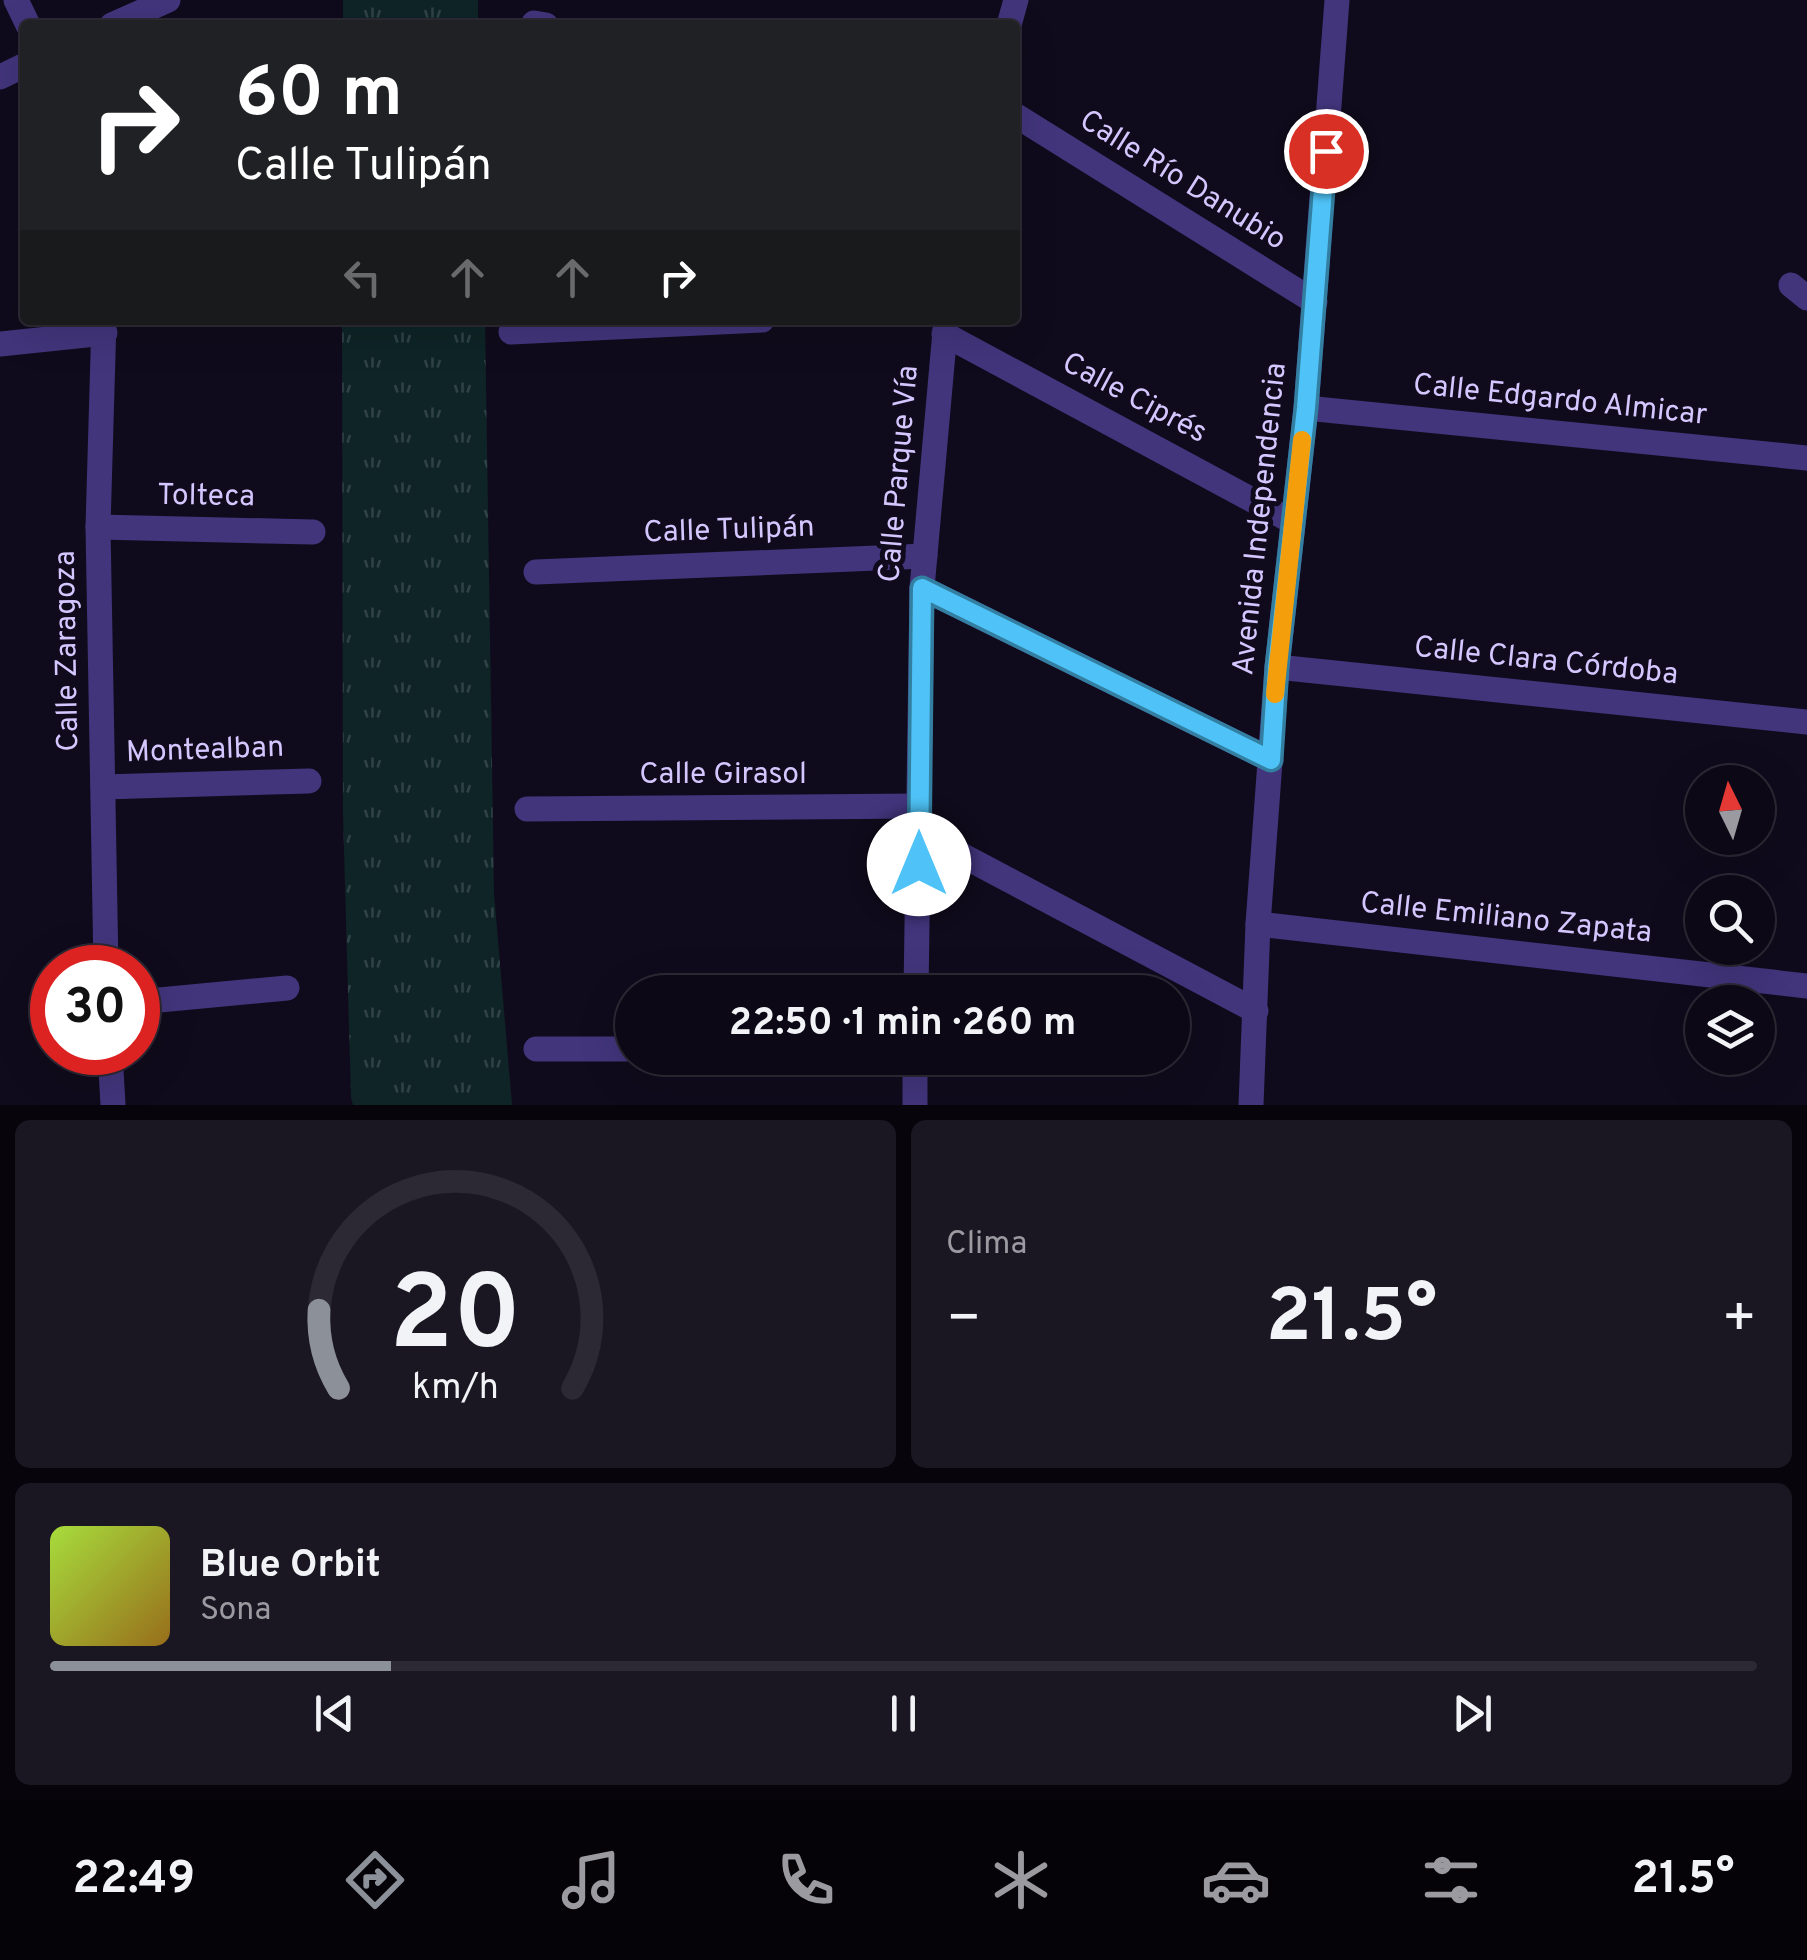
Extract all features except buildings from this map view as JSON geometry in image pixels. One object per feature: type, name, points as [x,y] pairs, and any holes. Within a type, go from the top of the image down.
[{"type":"street","points":[[123,20],[168,0]]},
{"type":"street","name":"Avenida Independencia","points":[[1251,1105],[1258,924],[1277,667],[1306,408],[1336,0]]},
{"type":"street","name":"Calle Río Danubio","points":[[1020,118],[1314,302]]},
{"type":"street","points":[[512,332],[658,325]]},
{"type":"street","points":[[0,344],[105,326]]},
{"type":"street","name":"Calle Zaragoza","points":[[105,326],[98,527],[106,945]]},
{"type":"street","name":"Calle Ciprés","points":[[945,327],[1293,522]]},
{"type":"street","name":"Calle Parque Vía","points":[[916,975],[922,588],[945,327]]},
{"type":"street","name":"Calle Edgardo Almicar","points":[[1306,408],[1807,458]]},
{"type":"street","name":"Tolteca","points":[[98,527],[314,532]]},
{"type":"street","name":"Calle Tulipán","points":[[536,572],[925,556]]},
{"type":"street","points":[[922,588],[1271,760]]},
{"type":"street","name":"Calle Clara Córdoba","points":[[1277,667],[1807,722]]},
{"type":"street","name":"Montealban","points":[[103,787],[309,781]]},
{"type":"street","name":"Calle Girasol","points":[[526,809],[919,806]]},
{"type":"street","points":[[920,832],[1256,1012]]},
{"type":"street","name":"Calle Emiliano Zapata","points":[[1258,924],[1807,986]]},
{"type":"street","points":[[160,1000],[287,988]]},
{"type":"street","points":[[536,1049],[615,1049]]},
{"type":"street","points":[[111,1075],[113,1105]]},
{"type":"street","points":[[914,1075],[915,1105]]},
{"type":"green space","points":[[343,0],[478,0],[478,20],[343,20]]},
{"type":"green space","points":[[342,325],[485,325],[494,893],[512,1105],[353,1105],[343,814]]},
{"type":"slow traffic","points":[[1275,694],[1302,440]]},
{"type":"route","points":[[919,864],[922,588],[1271,760],[1277,667],[1306,408],[1326,151]]}]
